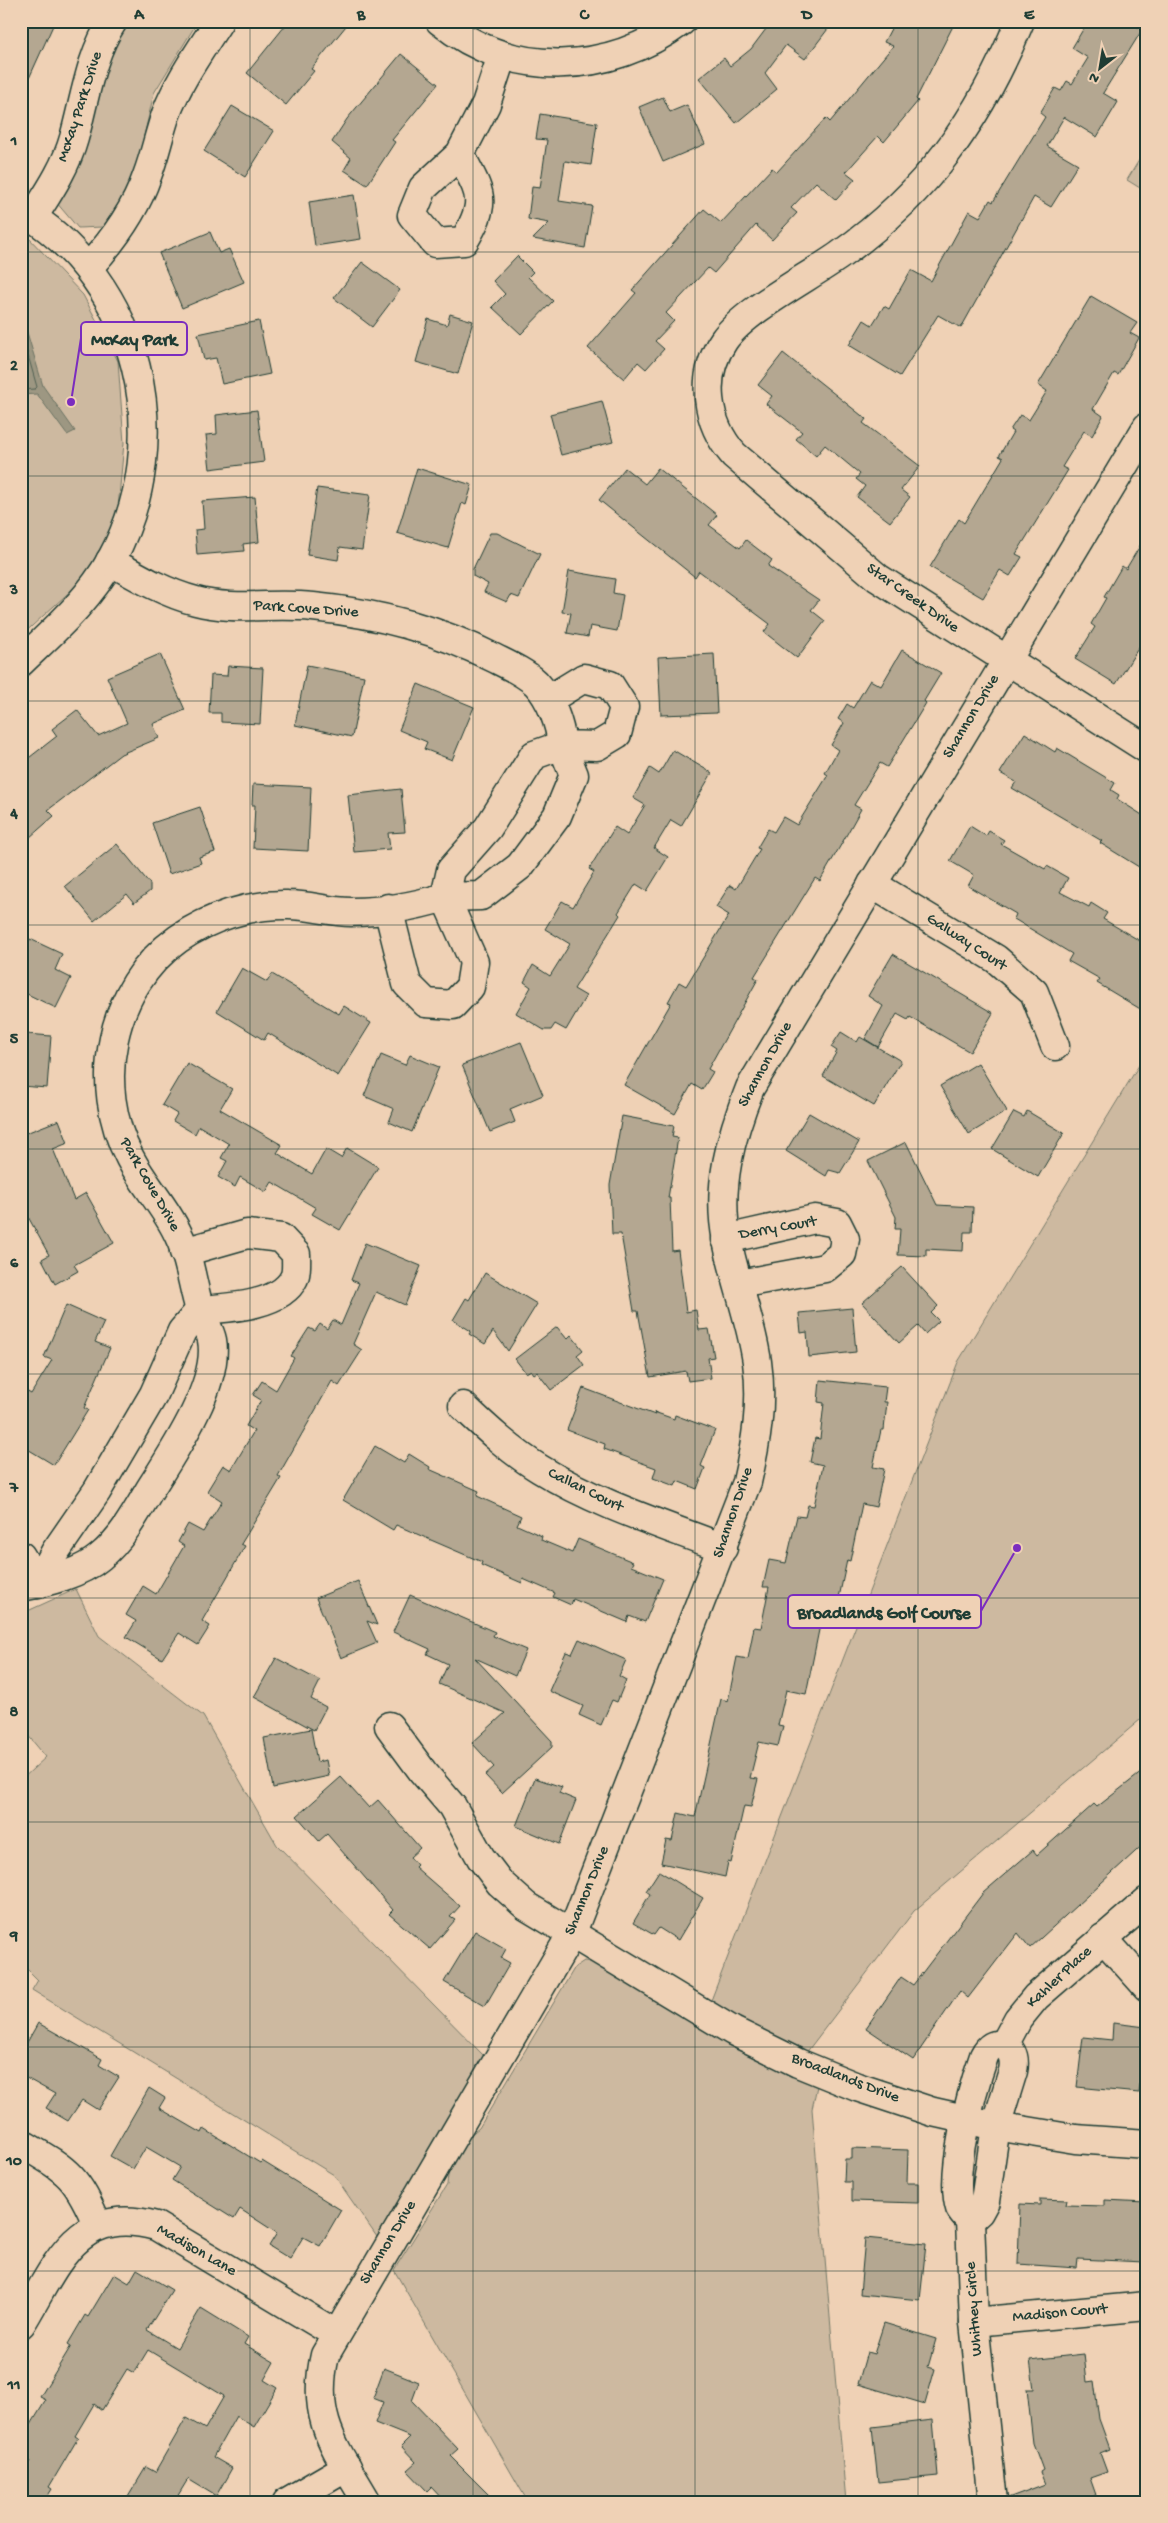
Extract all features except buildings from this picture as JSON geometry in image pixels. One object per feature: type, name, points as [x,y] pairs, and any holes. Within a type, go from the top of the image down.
[{"type":"street","name":"McKay Park Drive","points":[[27,213],[57,178],[73,140],[92,65],[113,21]]},
{"type":"street","points":[[88,268],[109,244],[132,210],[147,177],[166,114],[182,80],[219,21]]},
{"type":"street","points":[[440,21],[477,45],[502,55],[538,63],[568,64],[599,60],[632,51],[663,36],[682,21]]},
{"type":"street","name":"Star Creek Drive","points":[[1020,21],[1002,64],[978,108],[950,150],[917,189],[881,224],[841,255],[740,322],[724,340],[713,361],[699,414],[717,430],[734,455],[878,578],[1147,749]]},
{"type":"street","points":[[460,154],[486,104],[502,55]]},
{"type":"street","points":[[21,662],[90,592],[110,561],[126,529],[137,494],[144,458],[145,417],[139,376],[129,340],[114,307],[88,268],[65,243],[27,213]]},
{"type":"street","name":"Shannon Drive","points":[[366,2502],[325,2427],[320,2403],[319,2380],[325,2355],[571,1935],[748,1482],[756,1441],[760,1400],[758,1363],[751,1327],[726,1239],[724,1199],[727,1159],[740,1112],[750,1088],[872,884],[1006,661],[1143,441]]},
{"type":"street","name":"Park Cove Drive","points":[[30,1585],[80,1569],[100,1557],[125,1529],[193,1417],[210,1371],[212,1340],[200,1310],[180,1237],[164,1207],[130,1158],[119,1133],[111,1106],[109,1072],[112,1046],[119,1020],[132,990],[152,963],[176,940],[201,924],[232,912],[258,906],[288,905],[350,912],[410,906],[445,897],[481,896],[520,866],[557,816],[574,775],[562,745],[561,731],[548,700],[536,684],[519,670],[469,645],[416,626],[368,614],[311,607],[227,606],[196,601],[161,589],[110,561]]},
{"type":"street","points":[[388,908],[407,984],[426,1003],[453,1005],[470,987],[474,962],[445,897],[451,870],[488,828],[534,755],[562,745],[597,746],[617,734],[624,707],[610,686],[584,678],[548,700]]},
{"type":"street","name":"Galway Court","points":[[872,884],[996,959],[1034,992],[1055,1046]]},
{"type":"street","name":"Derry Court","points":[[726,1239],[815,1219],[837,1223],[845,1239],[842,1254],[824,1268],[739,1284]]},
{"type":"street","name":"Park Cove Drive","points":[[184,1252],[248,1234],[281,1238],[296,1254],[294,1278],[278,1296],[236,1307],[200,1310]]},
{"type":"street","points":[[30,1585],[97,1491],[154,1394],[182,1332],[200,1310]]},
{"type":"street","name":"Callan Court","points":[[463,1406],[499,1440],[539,1469],[608,1504],[723,1548]]},
{"type":"street","points":[[21,1556],[30,1585]]},
{"type":"street","name":"Broadlands Drive","points":[[389,1726],[452,1806],[481,1858],[500,1883],[526,1906],[571,1935],[733,2031],[857,2087],[966,2120],[1075,2139],[1147,2144]]},
{"type":"street","name":"Kahler Place","points":[[1004,2045],[1018,2019],[1036,1997],[1147,1901]]},
{"type":"street","name":"Kahler Place","points":[[1103,1938],[1147,1987]]},
{"type":"street","points":[[966,2120],[988,2048],[995,2044],[1004,2045],[1013,2054],[1014,2062],[996,2126],[985,2201],[979,2212],[970,2220]]},
{"type":"street","name":"Whitney Circle","points":[[966,2120],[958,2169],[958,2198],[960,2210],[970,2220],[974,2322],[993,2502]]},
{"type":"street","points":[[21,2143],[64,2169],[79,2185],[98,2226]]},
{"type":"street","name":"Madison Lane","points":[[21,2324],[65,2251],[81,2235],[98,2226],[116,2221],[135,2220],[156,2226],[336,2334]]},
{"type":"street","name":"Madison Court","points":[[974,2322],[1147,2306]]},
{"type":"street","points":[[287,2502],[347,2467]]},
{"type":"shaded area","points":[[122,21],[198,21],[154,93],[134,179],[103,227],[78,228],[56,202],[99,66]]},
{"type":"shaded area","points":[[1147,147],[1147,177],[1140,188],[1127,180]]},
{"type":"shaded area","points":[[21,233],[28,237],[83,295],[118,361],[124,443],[118,508],[106,545],[87,576],[21,636]]},
{"type":"shaded area","points":[[1147,1052],[1147,1714],[914,1911],[806,2053],[710,2003],[958,1362]]},
{"type":"shaded area","points":[[76,1589],[99,1636],[203,1716],[277,1845],[485,2057],[377,2237],[334,2175],[32,1990],[38,1980],[21,1963],[21,1780],[46,1757],[21,1727],[21,1614]]},
{"type":"shaded area","points":[[584,1961],[592,1962],[720,2039],[817,2086],[812,2109],[846,2502],[528,2502],[394,2270],[447,2185],[450,2168],[457,2153],[467,2139],[479,2128],[575,1967]]},
{"type":"water","points":[[21,322],[26,329],[43,386],[75,431],[67,435],[37,394],[21,395]]},
{"type":"place","name":"McKay Park","points":[[71,402]]},
{"type":"place","name":"Broadlands Golf Course","points":[[1017,1548]]}]
